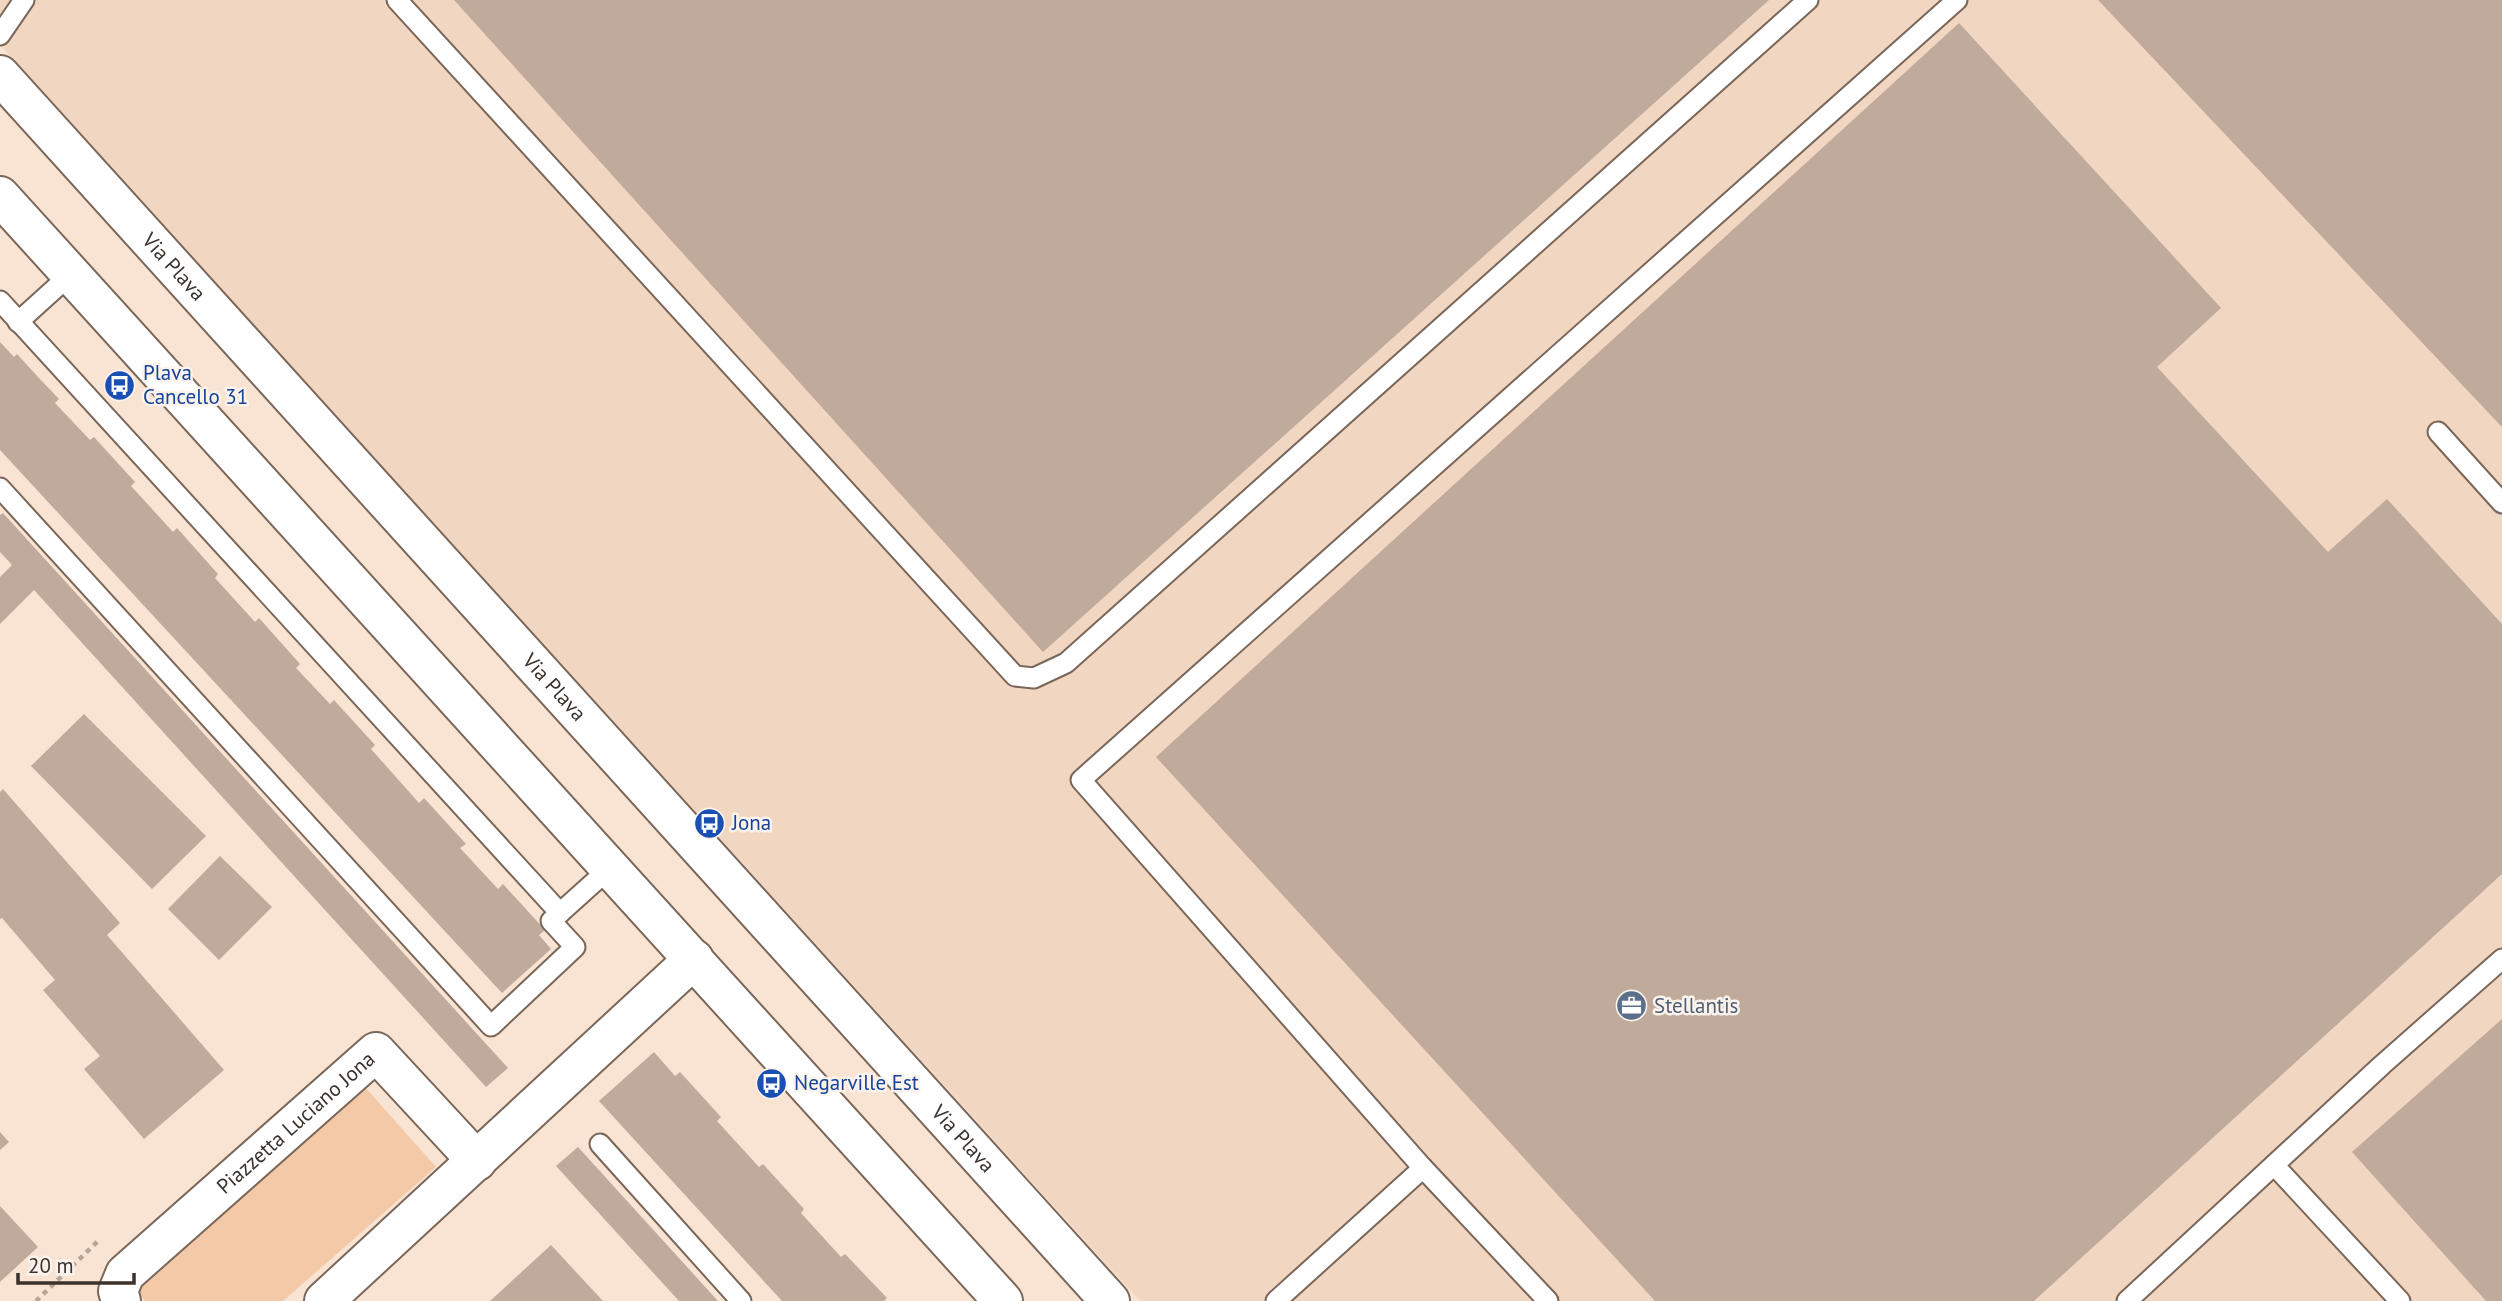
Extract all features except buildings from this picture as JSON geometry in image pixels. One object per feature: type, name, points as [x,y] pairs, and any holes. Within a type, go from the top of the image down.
[{"type":"street","name":"Via Plava","points":[[0,75],[1110,1301]]},
{"type":"street","points":[[0,196],[1003,1301]]},
{"type":"street","points":[[324,1301],[694,959]]},
{"type":"street","name":"Piazzetta Luciano Jona","points":[[121,1301],[118,1291],[125,1274],[376,1052],[477,1161]]},
{"type":"lane","points":[[0,35],[24,0]]},
{"type":"lane","points":[[397,0],[1015,676],[1034,678],[1066,663],[1808,0]]},
{"type":"lane","points":[[1548,1301],[1423,1168],[1081,780],[1957,0]]},
{"type":"lane","points":[[18,322],[71,274]]},
{"type":"lane","points":[[0,301],[560,913]]},
{"type":"lane","points":[[2438,432],[2502,503]]},
{"type":"lane","points":[[0,488],[491,1026],[575,947],[551,921],[611,867]]},
{"type":"lane","points":[[2127,1301],[2502,959]]},
{"type":"lane","points":[[600,1144],[741,1301]]},
{"type":"lane","points":[[2274,1165],[2400,1301]]},
{"type":"lane","points":[[1276,1301],[1423,1168]]},
{"type":"shaded area","points":[[0,0],[2502,0],[2502,1301],[1140,1301],[0,45]]},
{"type":"shaded area","points":[[364,1086],[436,1167],[283,1301],[145,1301],[134,1288]]},
{"type":"place","name":"Plava Cancello 31","points":[[120,385]]},
{"type":"place","name":"Jona","points":[[709,823]]},
{"type":"place","name":"Stellantis","points":[[1631,1006]]},
{"type":"place","name":"Negarville Est","points":[[771,1083]]}]
